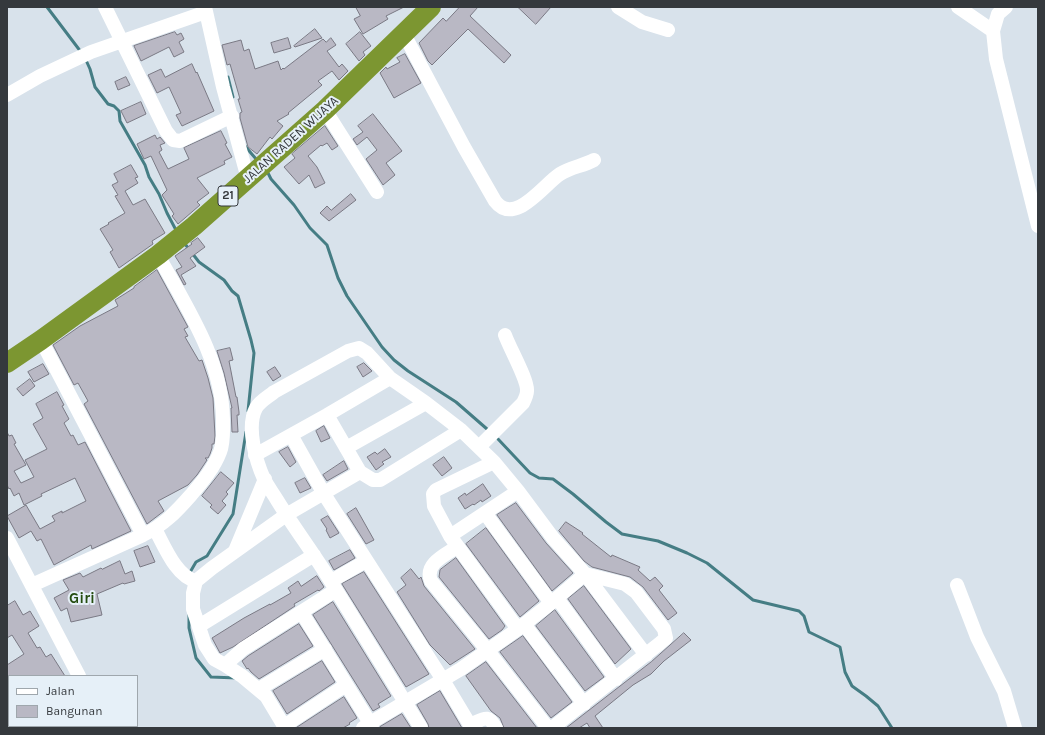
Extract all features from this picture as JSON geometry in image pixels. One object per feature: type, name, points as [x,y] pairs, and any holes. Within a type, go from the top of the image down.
[{"type":"highway","name":"JALAN RADEN WIJAYA","points":[[7,363],[158,255],[194,226],[325,110],[431,7]]},
{"type":"street","points":[[105,7],[166,130],[173,140],[180,141],[232,116]]},
{"type":"street","points":[[618,7],[642,22],[668,30]]},
{"type":"street","points":[[958,7],[993,31]]},
{"type":"street","points":[[1006,7],[998,14],[993,31],[996,59],[1038,226]]},
{"type":"street","points":[[7,95],[40,76],[92,52],[205,9],[223,87],[248,179]]},
{"type":"street","points":[[404,34],[464,147],[493,197],[504,209],[510,209],[525,204],[558,175],[568,169],[594,160]]},
{"type":"street","points":[[325,110],[377,192]]},
{"type":"street","points":[[32,585],[149,532],[168,520],[200,485],[216,462],[220,452],[223,437],[221,395],[216,373],[207,348],[158,255]]},
{"type":"street","points":[[479,447],[524,403],[526,397],[527,385],[505,335]]},
{"type":"street","points":[[41,340],[149,532],[177,568],[189,578],[193,593],[193,609],[209,654],[214,659],[259,689],[273,705],[284,727],[346,685]]},
{"type":"street","points":[[421,728],[334,586],[286,515],[264,479],[255,455],[252,433],[254,414],[260,403],[274,392],[356,348],[367,353],[390,378],[461,430],[494,462],[553,538],[585,574],[646,655]]},
{"type":"street","points":[[255,455],[390,378]]},
{"type":"street","points":[[346,448],[426,403]]},
{"type":"street","points":[[327,415],[360,472],[370,479],[380,480],[461,430]]},
{"type":"street","points":[[291,435],[324,494],[443,680],[468,727],[488,718],[492,720],[496,728]]},
{"type":"street","points":[[494,462],[440,487],[433,494],[434,506],[453,541],[584,704]]},
{"type":"street","points":[[189,578],[235,551],[286,515],[360,472]]},
{"type":"street","points":[[235,551],[264,479]]},
{"type":"street","points":[[518,491],[485,513],[453,541],[435,562],[429,572],[429,576],[431,581],[548,728]]},
{"type":"street","points":[[485,513],[616,679]]},
{"type":"street","points":[[7,538],[78,675]]},
{"type":"street","points":[[199,626],[314,555]]},
{"type":"street","points":[[225,665],[243,649],[302,613],[366,561]]},
{"type":"street","points":[[302,613],[325,649],[368,726],[488,651],[554,601],[585,574]]},
{"type":"street","points":[[552,728],[666,638],[664,629],[636,592],[625,584],[585,574]]},
{"type":"street","points":[[957,585],[977,637],[1004,691],[1015,728]]},
{"type":"street","points":[[259,689],[325,649]]},
{"type":"building","points":[[356,7],[404,7],[386,16],[388,19],[363,34],[354,19],[360,16]]},
{"type":"building","points":[[460,7],[478,7],[470,16],[511,55],[504,63],[468,29],[432,65],[428,61],[419,43],[443,18],[446,21]]},
{"type":"building","points":[[518,7],[551,7],[536,24]]},
{"type":"building","points":[[315,29],[322,38],[295,47],[294,46]]},
{"type":"building","points":[[175,32],[177,35],[181,33],[184,39],[179,42],[184,52],[174,57],[169,47],[141,61],[134,46]]},
{"type":"building","points":[[360,32],[371,46],[363,52],[365,55],[359,61],[346,44]]},
{"type":"building","points":[[288,38],[291,48],[274,53],[271,43]]},
{"type":"building","points":[[331,38],[336,45],[327,51],[339,67],[342,64],[348,71],[339,80],[332,71],[318,81],[322,85],[288,113],[289,114],[277,121],[283,126],[272,139],[270,137],[257,154],[248,147],[240,118],[240,113],[242,112],[238,99],[240,99],[230,64],[227,65],[222,45],[241,40],[244,51],[249,49],[255,69],[278,61],[281,70],[323,39],[326,42]]},
{"type":"building","points":[[405,54],[421,83],[394,98],[380,73],[386,67],[387,69],[400,62],[397,58]]},
{"type":"building","points":[[192,64],[214,111],[182,126],[176,115],[181,113],[169,87],[157,93],[148,75],[161,69],[165,77]]},
{"type":"building","points":[[126,77],[130,85],[118,90],[115,82]]},
{"type":"building","points":[[141,102],[146,114],[127,123],[121,111]]},
{"type":"building","points":[[373,114],[402,151],[386,163],[395,175],[383,185],[366,159],[377,150],[367,137],[357,145],[353,139],[363,132],[358,126]]},
{"type":"building","points":[[325,126],[338,146],[332,150],[327,143],[322,146],[321,145],[308,156],[317,167],[325,183],[315,188],[309,175],[299,184],[284,167],[295,158],[292,154]]},
{"type":"building","points":[[221,131],[227,143],[225,144],[232,157],[224,161],[225,164],[197,178],[209,193],[197,202],[200,205],[178,224],[172,216],[174,214],[162,195],[167,190],[151,156],[144,159],[137,144],[155,135],[157,139],[160,137],[165,143],[160,145],[162,150],[159,152],[168,169],[189,159],[184,148]]},
{"type":"building","points":[[131,165],[138,177],[135,178],[138,183],[125,191],[133,205],[145,199],[165,233],[152,241],[153,244],[119,268],[110,252],[113,250],[100,229],[125,213],[115,196],[118,195],[112,185],[118,182],[114,174]]},
{"type":"building","points":[[351,194],[356,200],[329,221],[320,213],[327,206],[331,210]]},
{"type":"building","points":[[198,238],[205,247],[190,258],[196,266],[181,275],[186,284],[184,285],[176,270],[182,267],[175,256]]},
{"type":"building","points":[[157,270],[188,327],[184,329],[188,336],[185,337],[199,361],[202,360],[213,398],[215,436],[210,454],[208,458],[205,458],[207,460],[197,475],[188,485],[158,501],[164,511],[147,524],[84,404],[88,401],[78,383],[74,385],[53,345],[80,326],[118,306],[115,300],[134,288]]},
{"type":"building","points":[[230,348],[233,360],[229,361],[239,412],[239,415],[237,415],[238,432],[232,432],[232,408],[217,351]]},
{"type":"building","points":[[364,363],[372,371],[363,377],[357,367]]},
{"type":"building","points":[[43,364],[49,374],[34,382],[28,372]]},
{"type":"building","points":[[275,367],[281,376],[273,381],[267,372]]},
{"type":"building","points":[[30,379],[35,386],[23,396],[17,389]]},
{"type":"building","points":[[57,392],[69,419],[64,423],[78,445],[85,442],[131,531],[92,549],[91,545],[54,565],[41,539],[37,541],[31,531],[19,538],[7,516],[26,505],[40,529],[55,521],[52,516],[62,511],[62,513],[86,501],[75,478],[41,494],[42,496],[24,505],[19,493],[14,496],[7,485],[7,432],[9,436],[12,435],[16,443],[14,444],[26,465],[14,471],[21,483],[34,477],[25,460],[47,449],[33,424],[43,418],[36,404]]},
{"type":"building","points":[[324,426],[330,438],[321,442],[316,431]]},
{"type":"building","points":[[288,447],[296,462],[290,467],[279,452]]},
{"type":"building","points":[[385,449],[391,457],[382,462],[384,464],[376,470],[367,457],[375,452],[377,454]]},
{"type":"building","points":[[444,457],[452,468],[442,476],[433,465]]},
{"type":"building","points":[[344,461],[348,469],[327,481],[323,475]]},
{"type":"building","points":[[221,472],[234,483],[226,492],[228,494],[222,501],[226,505],[218,514],[210,507],[212,505],[202,496]]},
{"type":"building","points":[[305,478],[311,488],[300,493],[295,483]]},
{"type":"building","points":[[483,484],[491,496],[482,502],[481,500],[465,509],[458,498],[465,493],[466,495]]},
{"type":"building","points":[[516,503],[546,543],[573,573],[552,591],[497,515]]},
{"type":"building","points":[[356,508],[374,540],[366,544],[347,514]]},
{"type":"building","points":[[328,516],[339,533],[330,538],[326,530],[327,529],[321,520]]},
{"type":"building","points":[[566,522],[583,533],[582,534],[611,557],[612,555],[640,567],[638,570],[650,581],[655,577],[663,586],[659,590],[677,613],[668,620],[643,587],[630,577],[592,567],[584,561],[559,531]]},
{"type":"building","points":[[486,528],[539,601],[520,617],[466,544]]},
{"type":"building","points":[[148,546],[155,562],[140,567],[134,551]]},
{"type":"building","points":[[350,550],[355,558],[334,570],[329,561]]},
{"type":"building","points":[[456,558],[505,626],[502,630],[489,639],[439,577],[440,570]]},
{"type":"building","points":[[120,561],[125,574],[132,571],[135,581],[123,583],[97,594],[102,615],[71,622],[67,608],[61,611],[54,598],[69,590],[63,580],[80,573],[83,577]]},
{"type":"building","points":[[411,569],[419,579],[421,577],[424,586],[475,649],[450,665],[430,645],[397,592],[406,585],[401,578]]},
{"type":"building","points":[[364,572],[429,674],[406,687],[342,584]]},
{"type":"building","points":[[317,576],[324,587],[319,591],[318,590],[294,604],[295,606],[233,647],[220,653],[212,638],[244,618],[291,593],[288,588],[298,581],[301,586]]},
{"type":"building","points":[[584,586],[631,649],[615,664],[568,599]]},
{"type":"building","points":[[15,601],[23,615],[30,611],[39,626],[28,633],[37,648],[40,647],[46,657],[51,654],[64,675],[8,675],[7,680],[7,665],[24,654],[12,635],[7,638],[7,606]]},
{"type":"building","points":[[333,602],[391,696],[378,704],[380,707],[373,711],[313,615]]},
{"type":"building","points":[[555,610],[604,677],[585,691],[536,626]]},
{"type":"building","points":[[299,624],[313,646],[259,679],[248,668],[247,669],[242,661]]},
{"type":"building","points":[[684,633],[691,640],[664,661],[651,674],[633,685],[595,716],[603,728],[590,728],[587,723],[579,728],[566,728],[651,662]]},
{"type":"building","points":[[523,636],[572,702],[551,718],[500,652]]},
{"type":"building","points":[[322,661],[335,682],[287,714],[273,691]]},
{"type":"building","points":[[486,662],[537,728],[504,728],[500,718],[491,711],[466,676]]},
{"type":"building","points":[[440,691],[462,728],[429,728],[417,705]]},
{"type":"building","points":[[344,697],[357,718],[349,723],[350,724],[343,728],[296,728]]},
{"type":"building","points":[[402,714],[411,728],[380,728],[380,727]]},
{"type":"waterway","points":[[47,7],[81,52]]},
{"type":"waterway","points":[[85,58],[95,87],[108,104],[114,106],[119,111],[120,121],[145,165],[149,177],[177,232]]},
{"type":"waterway","points":[[228,77],[233,97]]},
{"type":"waterway","points":[[245,146],[256,159]]},
{"type":"waterway","points":[[268,173],[271,179],[294,205],[310,228],[327,245],[338,278],[347,296],[382,347],[394,360],[408,371],[456,402],[487,429]]},
{"type":"waterway","points":[[185,244],[199,262],[224,280],[232,291],[238,296],[254,353],[248,411]]},
{"type":"waterway","points":[[189,574],[196,562],[207,556],[233,514],[246,432]]},
{"type":"waterway","points":[[498,439],[530,473],[539,478],[553,479],[622,534],[658,541],[687,553],[707,563],[753,600],[799,611],[804,616],[809,632],[840,647],[845,672],[852,686],[878,706],[892,728]]},
{"type":"waterway","points":[[189,615],[189,628],[196,658],[211,677],[237,678]]},
{"type":"district","name":"Giri","points":[[82,599]]}]
